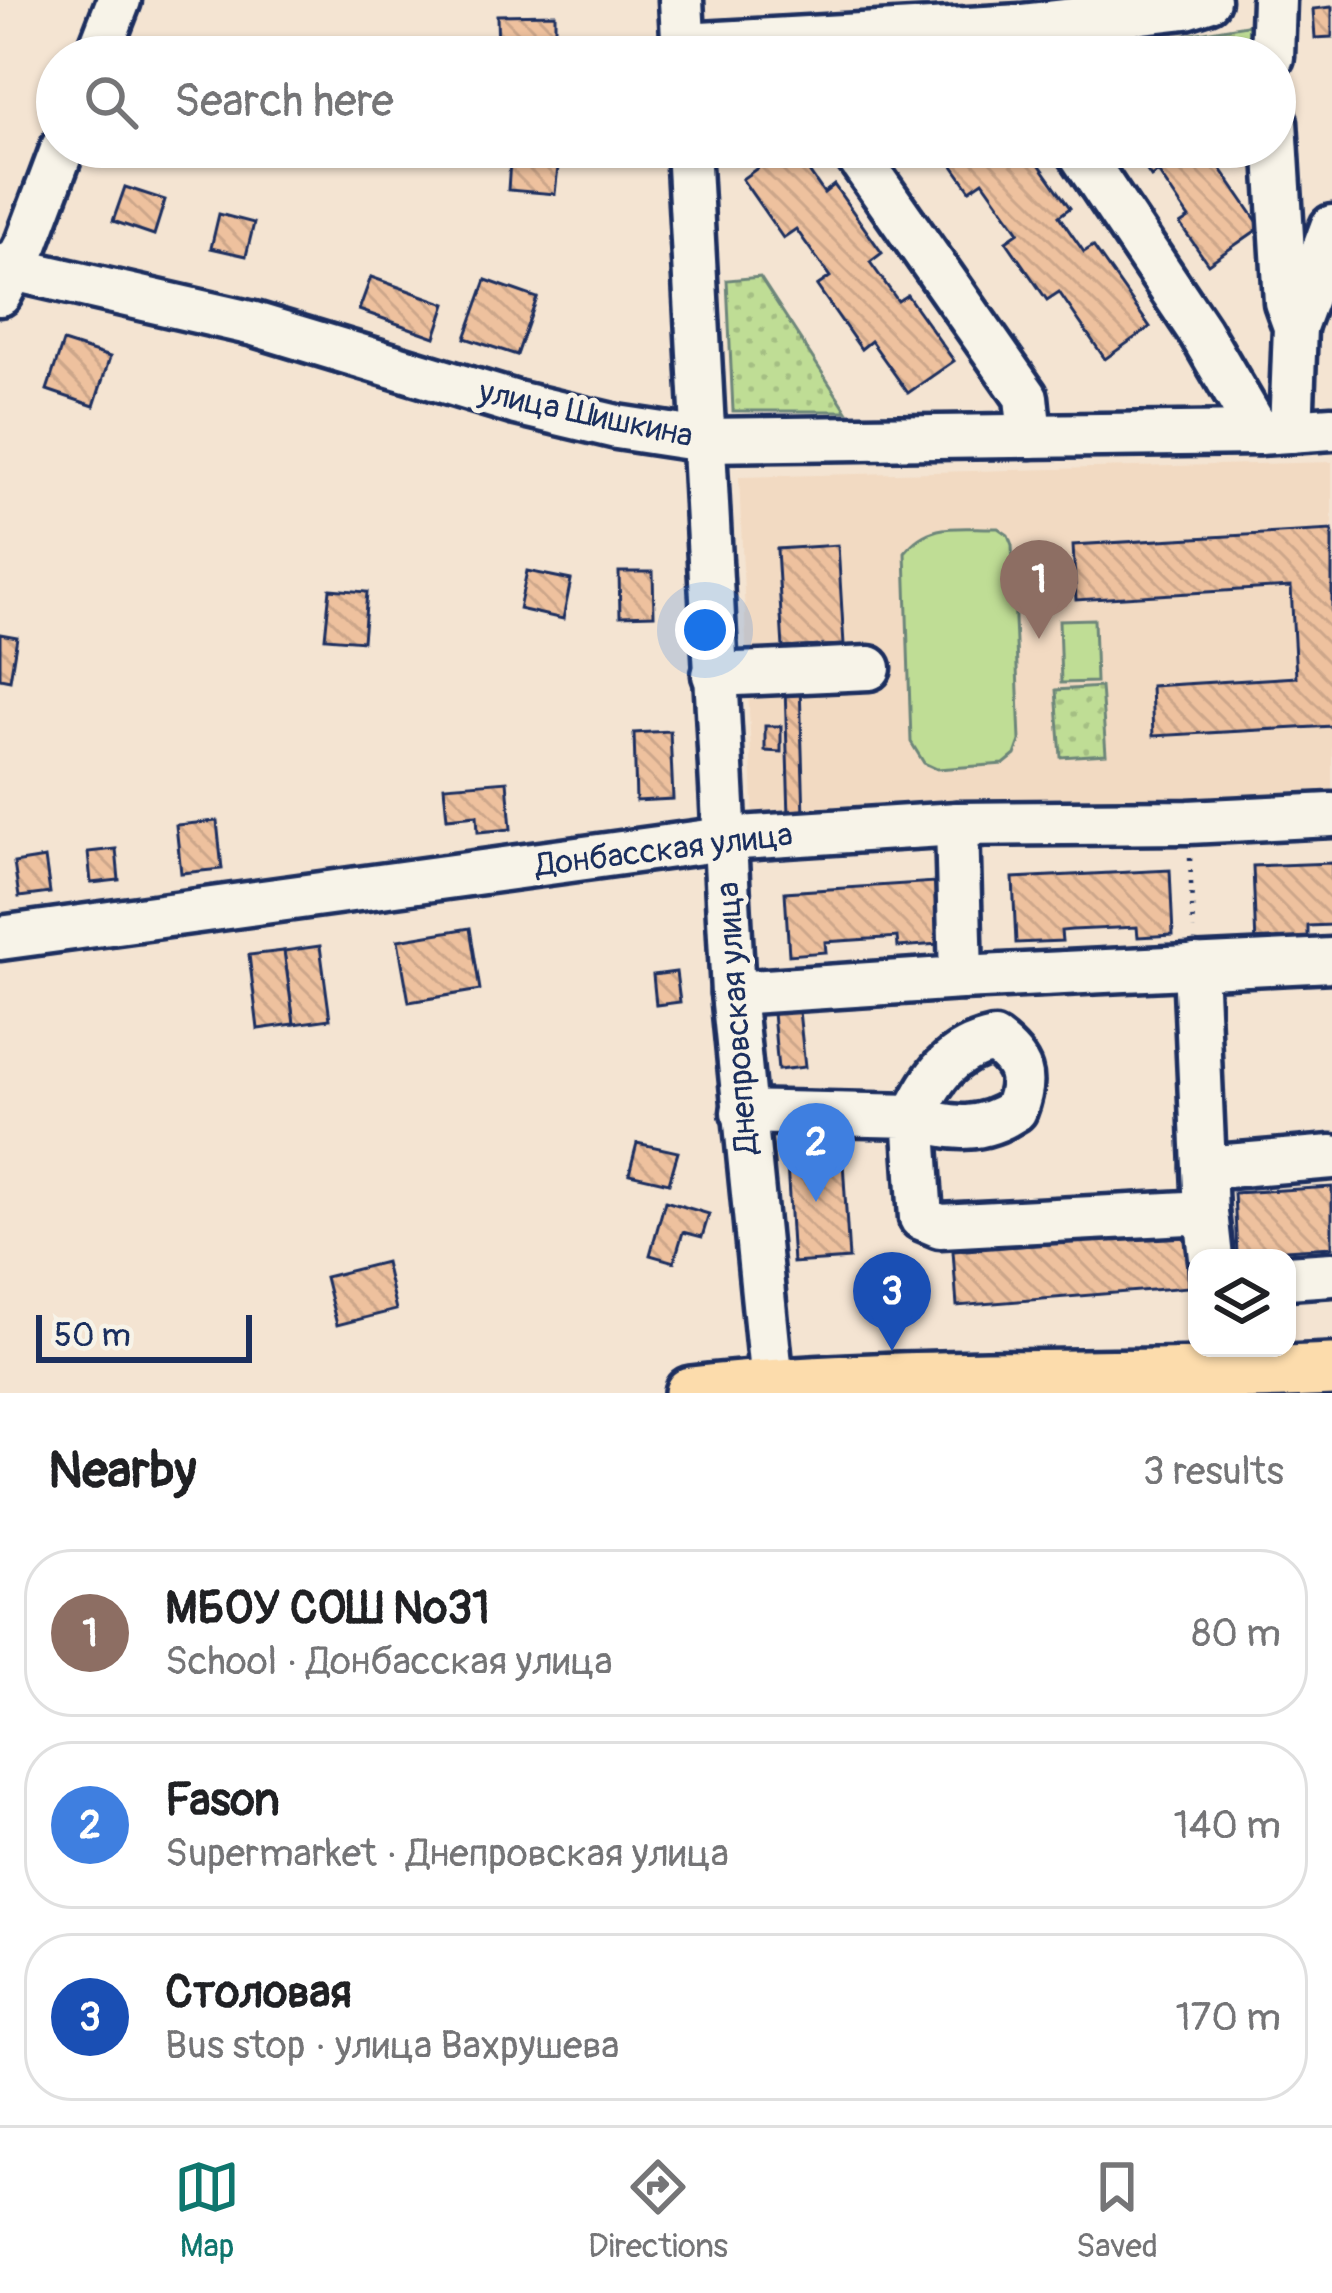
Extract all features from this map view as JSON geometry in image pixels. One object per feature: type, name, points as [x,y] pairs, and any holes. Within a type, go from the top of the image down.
[{"type":"main road","points":[[691,1393],[772,1384],[1332,1370]]},
{"type":"street","points":[[105,36],[118,0]]},
{"type":"street","points":[[681,0],[683,36]]},
{"type":"street","points":[[842,36],[1018,27],[1186,7],[1208,0]]},
{"type":"street","points":[[1273,36],[1274,0]]},
{"type":"street","points":[[3,277],[27,243],[56,168]]},
{"type":"street","name":"Днепровская улица","points":[[689,168],[733,993],[772,1384]]},
{"type":"street","points":[[866,168],[1026,397],[1030,436]]},
{"type":"street","points":[[1090,168],[1200,332],[1294,431]]},
{"type":"street","points":[[1278,168],[1286,302],[1295,327]]},
{"type":"street","points":[[1294,431],[1295,327],[1332,227]]},
{"type":"street","name":"улица Шишкина","points":[[3,277],[254,324],[516,403],[617,427],[703,440],[1294,431]]},
{"type":"street","points":[[714,675],[869,668]]},
{"type":"street","name":"Донбасская улица","points":[[0,938],[724,839],[957,824],[1332,815]]},
{"type":"street","points":[[957,824],[961,978]]},
{"type":"street","points":[[733,993],[1332,960]]},
{"type":"street","points":[[1195,966],[1210,1249]]},
{"type":"street","points":[[743,1112],[914,1115],[921,1218],[940,1226],[1207,1212]]},
{"type":"street","points":[[1204,1168],[1332,1157]]},
{"type":"street","points":[[1296,1276],[1332,1274]]},
{"type":"path","points":[[1188,822],[1195,966]]},
{"type":"shaded area","points":[[1332,462],[1332,801],[754,827],[739,477]]},
{"type":"green space","points":[[1252,24],[1252,36],[1180,36]]},
{"type":"green space","points":[[760,277],[847,411],[733,411],[727,280]]},
{"type":"green space","points":[[998,528],[1012,545],[1020,741],[1015,755],[1004,764],[937,769],[924,763],[911,742],[905,552],[936,531]]},
{"type":"green space","points":[[1094,619],[1096,682],[1061,683],[1059,620]]},
{"type":"green space","points":[[1101,687],[1106,754],[1061,757],[1056,690]]},
{"type":"building","points":[[1332,7],[1332,37],[1315,38],[1313,9]]},
{"type":"building","points":[[555,14],[555,36],[498,36],[497,15]]},
{"type":"building","points":[[510,168],[558,168],[555,194],[508,190]]},
{"type":"building","points":[[757,168],[807,168],[824,193],[834,185],[882,253],[870,262],[898,301],[907,295],[954,361],[908,393],[871,341],[861,349],[817,286],[830,277],[796,229],[783,238],[742,179]]},
{"type":"building","points":[[955,168],[1042,168],[1070,208],[1059,216],[1084,252],[1093,246],[1150,327],[1105,359],[1059,292],[1047,300],[1006,241],[1019,232],[983,181],[970,190]]},
{"type":"building","points":[[1145,168],[1220,168],[1261,227],[1208,264],[1180,224],[1189,218],[1158,172],[1151,177]]},
{"type":"building","points":[[125,187],[165,200],[154,235],[113,221]]},
{"type":"building","points":[[219,214],[254,223],[246,256],[211,248]]},
{"type":"building","points":[[371,277],[446,304],[435,337],[359,310]]},
{"type":"building","points":[[486,280],[537,298],[517,355],[465,338]]},
{"type":"building","points":[[63,342],[110,357],[94,406],[47,390]]},
{"type":"building","points":[[1332,530],[1332,726],[1153,736],[1151,686],[1296,677],[1291,587],[1076,600],[1073,545]]},
{"type":"building","points":[[838,545],[844,645],[783,648],[777,549]]},
{"type":"building","points":[[527,571],[571,580],[563,619],[519,609]]},
{"type":"building","points":[[619,572],[653,572],[654,615],[620,616]]},
{"type":"building","points":[[330,589],[367,592],[363,641],[325,638]]},
{"type":"building","points":[[0,634],[17,637],[10,680],[0,678]]},
{"type":"building","points":[[800,685],[804,817],[789,817],[785,686]]},
{"type":"building","points":[[765,726],[781,726],[781,752],[765,751]]},
{"type":"building","points":[[670,731],[673,799],[636,801],[634,733]]},
{"type":"building","points":[[507,781],[511,829],[478,832],[477,815],[447,818],[444,786]]},
{"type":"building","points":[[217,821],[222,869],[181,873],[176,825]]},
{"type":"building","points":[[116,849],[119,880],[91,883],[88,852]]},
{"type":"building","points":[[45,858],[50,893],[19,897],[14,863]]},
{"type":"building","points":[[1332,863],[1332,925],[1308,926],[1308,944],[1256,947],[1253,866]]},
{"type":"building","points":[[1170,870],[1173,935],[1138,937],[1137,927],[1072,930],[1061,931],[1062,941],[1016,943],[1013,878]]},
{"type":"building","points":[[935,882],[939,944],[898,947],[897,937],[825,942],[826,952],[789,955],[785,892]]},
{"type":"building","points":[[470,928],[480,990],[409,1002],[398,940]]},
{"type":"building","points":[[320,946],[330,1019],[294,1024],[284,951]]},
{"type":"building","points":[[284,951],[294,1024],[258,1029],[249,955]]},
{"type":"building","points":[[676,972],[680,1002],[656,1005],[653,975]]},
{"type":"building","points":[[799,1011],[805,1067],[778,1070],[773,1013]]},
{"type":"building","points":[[827,1128],[829,1163],[843,1162],[849,1259],[793,1263],[787,1164],[801,1163],[799,1130]]},
{"type":"building","points":[[637,1143],[678,1152],[669,1183],[629,1174]]},
{"type":"building","points":[[1332,1187],[1332,1247],[1237,1249],[1234,1193]]},
{"type":"building","points":[[665,1201],[709,1214],[702,1237],[683,1232],[674,1262],[650,1255]]},
{"type":"building","points":[[1185,1233],[1188,1287],[957,1306],[953,1251]]},
{"type":"building","points":[[385,1262],[396,1310],[337,1325],[325,1277]]},
{"type":"place","name":"МБОУ СОШ №31","points":[[1039,639]]},
{"type":"place","name":"Fason","points":[[816,1202]]},
{"type":"place","name":"Столовая","points":[[892,1351]]}]
